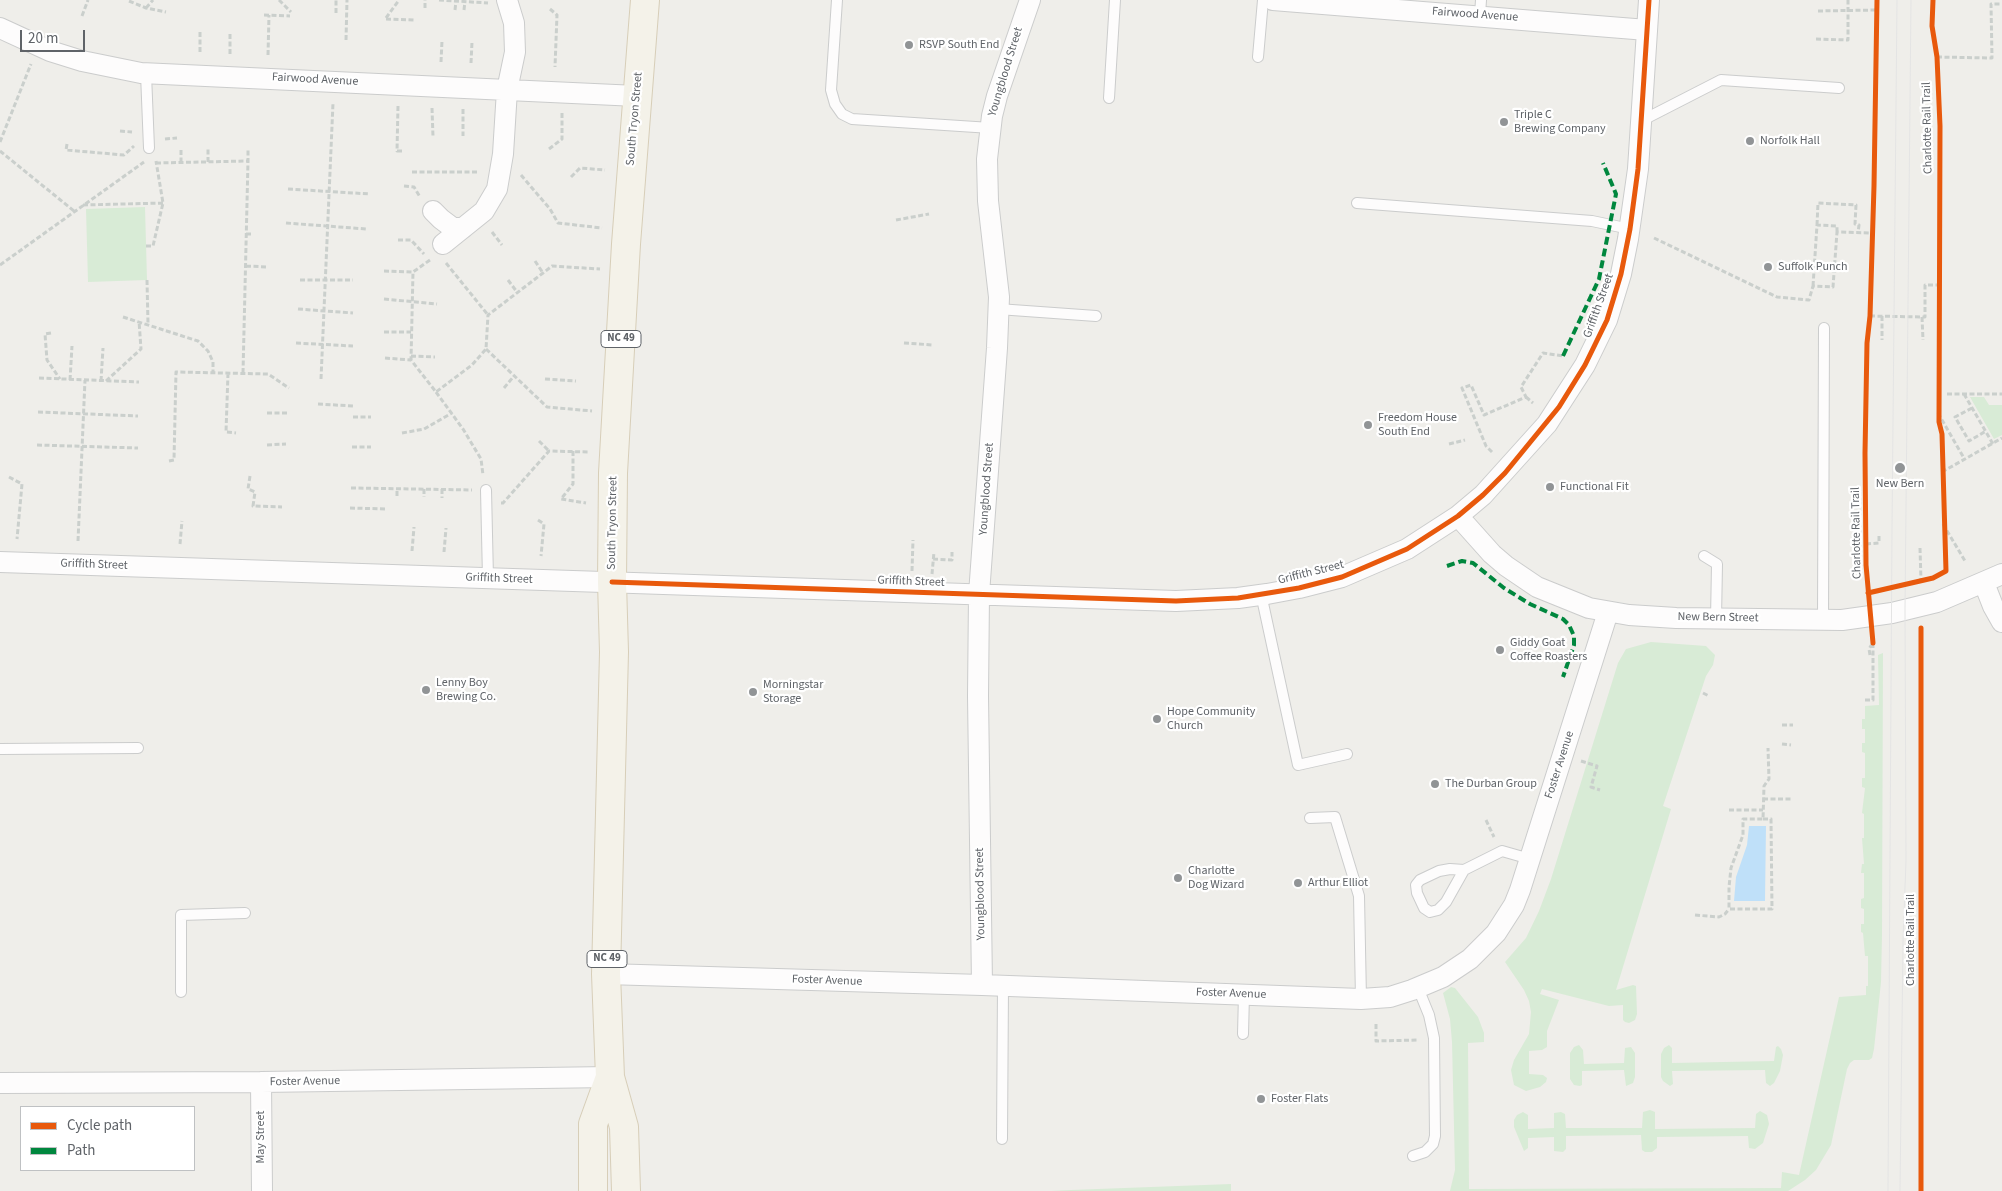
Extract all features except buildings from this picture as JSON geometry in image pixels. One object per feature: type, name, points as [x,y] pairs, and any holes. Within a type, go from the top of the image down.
[{"type":"main road","name":"South Tryon Street","points":[[626,1191],[624,1127],[610,1077],[606,974],[614,652],[612,582],[613,473],[626,244],[646,0]]},
{"type":"main road","name":"South Tryon Street","points":[[593,1191],[592,1124],[610,1077]]},
{"type":"street","name":"Youngblood Street","points":[[982,985],[978,696],[979,594],[997,348],[998,310],[997,271],[988,201],[987,159],[997,96],[1030,0]]},
{"type":"street","name":"Fairwood Avenue","points":[[1273,0],[1480,8],[1647,30]]},
{"type":"street","name":"Griffith Street","points":[[0,562],[1176,601],[1238,598],[1299,588],[1342,577],[1407,549],[1458,516],[1483,495],[1505,473],[1547,424],[1586,365],[1607,320],[1621,274],[1630,230],[1638,169],[1649,0]]},
{"type":"street","points":[[440,249],[484,211],[496,189],[500,169],[507,90],[515,52],[514,23],[508,2]]},
{"type":"street","name":"Fairwood Avenue","points":[[0,28],[50,51],[146,74],[637,96]]},
{"type":"street","points":[[434,211],[453,228],[463,228]]},
{"type":"street","name":"New Bern Street","points":[[1458,516],[1492,554],[1537,587],[1571,602],[1608,612],[1629,615],[1716,619],[1823,620],[1870,617],[1932,604],[1993,579]]},
{"type":"street","points":[[1993,579],[1993,606],[2002,622]]},
{"type":"street","name":"Foster Avenue","points":[[606,974],[1361,999],[1390,997],[1418,988],[1458,968],[1470,959],[1496,933],[1514,905],[1608,612]]},
{"type":"street","name":"Foster Avenue","points":[[0,1083],[261,1082],[610,1077]]},
{"type":"street","name":"May Street","points":[[261,1082],[262,1191]]},
{"type":"lane","points":[[837,0],[831,90],[835,104],[842,114],[852,119],[991,128]]},
{"type":"lane","points":[[1110,98],[1115,0]]},
{"type":"lane","points":[[1258,57],[1263,0]]},
{"type":"lane","points":[[146,74],[149,148]]},
{"type":"lane","points":[[1641,121],[1721,80],[1839,88]]},
{"type":"lane","points":[[1357,203],[1592,221],[1630,230]]},
{"type":"lane","points":[[998,310],[1096,316]]},
{"type":"lane","points":[[1823,620],[1824,328]]},
{"type":"lane","points":[[486,490],[488,578]]},
{"type":"lane","points":[[1704,556],[1717,564],[1716,619]]},
{"type":"lane","points":[[1261,594],[1298,765],[1347,754]]},
{"type":"lane","points":[[0,749],[138,748]]},
{"type":"lane","points":[[1310,818],[1335,817],[1359,896],[1361,999]]},
{"type":"lane","points":[[1464,870],[1438,910],[1430,912],[1424,908],[1417,893],[1416,884],[1420,880],[1439,871],[1464,870],[1502,851],[1530,859]]},
{"type":"lane","points":[[181,992],[181,915],[245,913]]},
{"type":"lane","points":[[1002,1139],[1003,986]]},
{"type":"lane","points":[[1413,1156],[1425,1152],[1433,1144],[1435,1136],[1434,1038],[1430,1015],[1418,988]]},
{"type":"lane","points":[[1243,1034],[1244,994]]},
{"type":"path","points":[[82,16],[88,0]]},
{"type":"path","points":[[146,8],[153,0]]},
{"type":"path","points":[[264,15],[290,14],[279,0]]},
{"type":"path","points":[[336,0],[336,14]]},
{"type":"path","points":[[346,40],[347,0]]},
{"type":"path","points":[[399,0],[386,19],[416,20]]},
{"type":"path","points":[[425,0],[425,8]]},
{"type":"path","points":[[439,0],[508,2]]},
{"type":"path","points":[[1816,39],[1848,40],[1848,0]]},
{"type":"path","points":[[1876,0],[1876,19]]},
{"type":"path","points":[[130,1],[146,8],[166,12]]},
{"type":"path","points":[[456,1],[456,10]]},
{"type":"path","points":[[464,10],[465,1]]},
{"type":"path","points":[[1937,56],[1992,58],[1991,4],[2002,4]]},
{"type":"path","points":[[550,9],[557,15],[555,67]]},
{"type":"path","points":[[1818,11],[1876,10]]},
{"type":"path","points":[[268,55],[269,15]]},
{"type":"path","points":[[200,30],[200,52]]},
{"type":"path","points":[[230,32],[230,54]]},
{"type":"path","points":[[441,62],[442,41]]},
{"type":"path","points":[[470,63],[472,42]]},
{"type":"path","points":[[0,142],[31,64]]},
{"type":"path","points":[[321,379],[333,103]]},
{"type":"path","points":[[398,106],[397,151],[404,151]]},
{"type":"path","points":[[432,108],[433,137]]},
{"type":"path","points":[[463,109],[463,136]]},
{"type":"path","points":[[549,149],[562,139],[562,113]]},
{"type":"path","points":[[120,131],[149,134]]},
{"type":"path","points":[[67,144],[66,150],[124,155],[149,134]]},
{"type":"path","points":[[0,265],[144,162],[149,148],[157,157],[156,163],[163,203],[153,246],[146,246]]},
{"type":"path","points":[[243,373],[248,148]]},
{"type":"path","points":[[208,149],[208,162]]},
{"type":"path","points":[[181,150],[181,163]]},
{"type":"path","points":[[0,151],[74,211]]},
{"type":"path","points":[[156,163],[248,162]]},
{"type":"path","points":[[571,177],[580,168],[605,170]]},
{"type":"path","points":[[412,172],[515,169],[550,209],[558,223],[602,228]]},
{"type":"path","points":[[288,189],[370,194]]},
{"type":"path","points":[[83,205],[163,203]]},
{"type":"path","points":[[1654,238],[1777,297],[1809,300],[1813,286],[1818,203],[1856,205],[1855,224],[1859,225],[1858,233]]},
{"type":"path","points":[[896,220],[928,214]]},
{"type":"path","points":[[286,223],[366,229]]},
{"type":"path","points":[[1872,224],[1872,242]]},
{"type":"path","points":[[1813,286],[1833,287],[1837,232],[1837,226],[1817,226]]},
{"type":"path","points":[[1837,232],[1872,233]]},
{"type":"path","points":[[246,234],[253,234]]},
{"type":"path","points":[[398,240],[411,240],[430,260]]},
{"type":"path","points":[[384,271],[413,272],[430,260],[440,249],[488,315],[486,349],[472,365],[436,392]]},
{"type":"path","points":[[534,261],[542,273]]},
{"type":"path","points":[[246,266],[268,267]]},
{"type":"path","points":[[488,315],[552,266],[600,269]]},
{"type":"path","points":[[351,488],[486,490],[481,459],[452,413],[410,358],[413,272]]},
{"type":"path","points":[[1938,293],[1939,275]]},
{"type":"path","points":[[147,280],[148,324]]},
{"type":"path","points":[[300,280],[353,280]]},
{"type":"path","points":[[508,280],[517,292]]},
{"type":"path","points":[[1923,340],[1922,317],[1924,317],[1925,285],[1938,285]]},
{"type":"path","points":[[384,299],[437,304]]},
{"type":"path","points":[[1869,325],[1870,306]]},
{"type":"path","points":[[298,309],[353,313]]},
{"type":"path","points":[[1870,316],[1922,317]]},
{"type":"path","points":[[1882,316],[1882,340]]},
{"type":"path","points":[[123,317],[198,341],[208,351],[213,362],[213,373]]},
{"type":"path","points":[[106,381],[141,349],[139,321]]},
{"type":"path","points":[[384,332],[411,332]]},
{"type":"path","points":[[51,333],[45,334],[46,360],[61,379]]},
{"type":"path","points":[[296,343],[353,346]]},
{"type":"path","points":[[904,343],[933,345]]},
{"type":"path","points":[[70,380],[72,346]]},
{"type":"path","points":[[101,381],[103,348]]},
{"type":"path","points":[[486,349],[547,407],[592,411]]},
{"type":"path","points":[[1533,403],[1526,397],[1521,387],[1543,353],[1563,356]]},
{"type":"path","points":[[385,358],[435,357]]},
{"type":"path","points":[[169,461],[174,460],[176,372],[268,374],[289,388]]},
{"type":"path","points":[[228,373],[226,432],[236,432]]},
{"type":"path","points":[[504,388],[514,376]]},
{"type":"path","points":[[39,378],[139,382]]},
{"type":"path","points":[[545,379],[576,381]]},
{"type":"path","points":[[78,541],[85,380]]},
{"type":"path","points":[[1492,452],[1486,446],[1462,388],[1471,385],[1484,415],[1526,397]]},
{"type":"path","points":[[1946,394],[2002,394]]},
{"type":"path","points":[[1964,394],[1992,444]]},
{"type":"path","points":[[318,404],[353,406]]},
{"type":"path","points":[[1938,404],[1942,434]]},
{"type":"path","points":[[1972,408],[1956,417],[1969,441],[1986,431]]},
{"type":"path","points":[[38,412],[138,416]]},
{"type":"path","points":[[267,413],[288,413]]},
{"type":"path","points":[[402,433],[424,429],[452,413]]},
{"type":"path","points":[[1938,413],[1965,460]]},
{"type":"path","points":[[353,417],[371,417]]},
{"type":"path","points":[[1942,472],[2002,438]]},
{"type":"path","points":[[1449,444],[1464,440]]},
{"type":"path","points":[[539,441],[549,451],[589,452]]},
{"type":"path","points":[[267,445],[286,444]]},
{"type":"path","points":[[37,445],[138,448]]},
{"type":"path","points":[[352,447],[371,447]]},
{"type":"path","points":[[486,504],[503,503],[549,451]]},
{"type":"path","points":[[573,451],[573,484],[561,499],[586,503]]},
{"type":"path","points":[[1942,463],[1942,481]]},
{"type":"path","points":[[250,476],[248,489],[255,492],[253,506],[282,507]]},
{"type":"path","points":[[9,477],[22,484],[17,539]]},
{"type":"path","points":[[397,496],[398,489]]},
{"type":"path","points":[[424,489],[424,497]]},
{"type":"path","points":[[442,490],[442,498]]},
{"type":"path","points":[[350,508],[387,509]]},
{"type":"path","points":[[1943,516],[1945,543]]},
{"type":"path","points":[[538,520],[544,524],[541,556]]},
{"type":"path","points":[[180,544],[182,521]]},
{"type":"path","points":[[1944,524],[1965,561]]},
{"type":"path","points":[[412,551],[414,527]]},
{"type":"path","points":[[444,552],[446,528]]},
{"type":"path","points":[[1866,544],[1879,543],[1879,534]]},
{"type":"path","points":[[912,574],[913,540]]},
{"type":"path","points":[[1920,548],[1921,581]]},
{"type":"path","points":[[932,574],[934,552]]},
{"type":"path","points":[[933,559],[952,560],[952,552]]},
{"type":"path","points":[[1913,582],[1931,578],[1932,604]]},
{"type":"path","points":[[1865,700],[1873,700],[1873,643],[1870,617]]},
{"type":"path","points":[[1863,645],[1882,641]]},
{"type":"path","points":[[1870,656],[1869,649],[1873,643]]},
{"type":"path","points":[[1703,693],[1709,696]]},
{"type":"path","points":[[1782,725],[1793,725]]},
{"type":"path","points":[[1782,744],[1791,745]]},
{"type":"path","points":[[1764,819],[1764,786],[1769,779],[1768,748]]},
{"type":"path","points":[[1581,761],[1597,766],[1591,787],[1600,790]]},
{"type":"path","points":[[1763,799],[1792,799]]},
{"type":"path","points":[[1729,810],[1763,810]]},
{"type":"path","points":[[1695,915],[1720,917],[1729,909],[1730,877],[1743,835],[1743,819],[1771,819],[1772,909],[1729,909]]},
{"type":"path","points":[[1376,1024],[1376,1041],[1419,1040]]},
{"type":"green space","points":[[145,207],[147,280],[88,282],[86,209]]},
{"type":"green space","points":[[1970,397],[1984,397],[1989,405],[2002,405],[2002,435],[1994,439]]},
{"type":"green space","points":[[1651,642],[1706,646],[1715,655],[1713,665],[1706,676],[1663,806],[1671,809],[1616,990],[1633,985],[1636,986],[1637,1014],[1635,1020],[1629,1023],[1625,1022],[1623,1020],[1623,1005],[1609,1006],[1542,989],[1540,994],[1559,1000],[1547,1031],[1547,1047],[1542,1050],[1529,1051],[1529,1074],[1543,1075],[1547,1078],[1546,1082],[1540,1087],[1526,1091],[1514,1085],[1511,1070],[1514,1060],[1529,1034],[1531,1012],[1524,990],[1505,962],[1526,938],[1539,911],[1551,879],[1618,663],[1626,649]]},
{"type":"green space","points":[[1883,653],[1881,982],[1874,1049],[1872,1058],[1869,1060],[1854,1060],[1847,1069],[1831,1145],[1816,1170],[1788,1191],[1450,1191],[1455,1170],[1452,1042],[1450,1019],[1443,993],[1451,987],[1455,988],[1478,1017],[1484,1033],[1484,1042],[1468,1043],[1469,1189],[1781,1188],[1782,1172],[1799,1175],[1839,997],[1866,995],[1866,986],[1868,986],[1868,956],[1865,956],[1863,933],[1861,932],[1861,924],[1864,924],[1864,909],[1861,908],[1861,899],[1864,898],[1864,873],[1861,873],[1862,864],[1864,864],[1862,838],[1864,838],[1864,814],[1862,813],[1865,788],[1862,787],[1862,778],[1865,778],[1865,753],[1862,752],[1862,743],[1865,743],[1865,729],[1862,729],[1862,719],[1865,719],[1865,706],[1879,705],[1878,655]]},
{"type":"green space","points":[[1579,1045],[1583,1050],[1584,1064],[1624,1063],[1625,1048],[1631,1047],[1635,1053],[1635,1077],[1633,1083],[1626,1086],[1624,1070],[1582,1071],[1582,1085],[1574,1085],[1570,1079],[1570,1053],[1574,1047]]},
{"type":"green space","points":[[1669,1045],[1672,1048],[1672,1063],[1774,1061],[1776,1047],[1778,1046],[1783,1055],[1780,1071],[1774,1083],[1770,1086],[1766,1083],[1765,1070],[1672,1071],[1673,1084],[1670,1086],[1661,1077],[1661,1054],[1664,1048]]},
{"type":"green space","points":[[1650,1110],[1655,1112],[1655,1129],[1755,1128],[1756,1114],[1760,1111],[1767,1115],[1769,1124],[1763,1143],[1755,1149],[1749,1148],[1748,1136],[1657,1137],[1657,1148],[1652,1152],[1642,1150],[1641,1135],[1566,1136],[1566,1149],[1563,1152],[1554,1151],[1554,1137],[1528,1138],[1528,1148],[1524,1151],[1514,1127],[1514,1120],[1517,1115],[1523,1112],[1528,1115],[1528,1129],[1554,1128],[1554,1113],[1561,1112],[1565,1114],[1566,1128],[1642,1128],[1643,1112]]},
{"type":"green space","points":[[1231,1184],[1231,1191],[1051,1191],[1071,1190]]},
{"type":"water","points":[[1749,826],[1766,826],[1765,901],[1734,901],[1736,877],[1747,845]]},
{"type":"tram line","points":[[1888,1191],[1897,0]]},
{"type":"tram line","points":[[1900,1191],[1903,942],[1906,860],[1905,610],[1911,0]]},
{"type":"marked path","points":[[1563,356],[1599,279],[1616,194],[1603,163]]},
{"type":"marked path","points":[[1447,566],[1462,561],[1473,563],[1504,588],[1530,604],[1563,619],[1569,625],[1574,636],[1574,645],[1563,677]]},
{"type":"cycle path","points":[[612,582],[1176,601],[1238,598],[1299,588],[1342,577],[1407,549],[1458,516],[1505,473],[1559,407],[1585,365],[1607,320],[1621,274],[1630,229],[1638,169],[1649,0]]},
{"type":"cycle path","name":"Charlotte Rail Trail","points":[[1873,643],[1866,565],[1865,453],[1867,343],[1870,316],[1874,186],[1877,0]]},
{"type":"cycle path","name":"Charlotte Rail Trail","points":[[1868,593],[1933,578],[1946,571],[1942,434],[1939,422],[1940,126],[1937,57],[1932,26],[1933,0]]},
{"type":"cycle path","name":"Charlotte Rail Trail","points":[[1921,628],[1921,1191]]},
{"type":"place","name":"RSVP South End","points":[[909,45]]},
{"type":"place","name":"Triple C Brewing Company","points":[[1504,122]]},
{"type":"place","name":"Norfolk Hall","points":[[1750,141]]},
{"type":"place","name":"Suffolk Punch","points":[[1768,267]]},
{"type":"place","name":"Freedom House South End","points":[[1368,425]]},
{"type":"place","name":"New Bern","points":[[1900,468]]},
{"type":"place","name":"Functional Fit","points":[[1550,487]]},
{"type":"place","name":"Giddy Goat Coffee Roasters","points":[[1500,650]]},
{"type":"place","name":"Lenny Boy Brewing Co.","points":[[426,690]]},
{"type":"place","name":"Morningstar Storage","points":[[753,692]]},
{"type":"place","name":"Hope Community Church","points":[[1157,719]]},
{"type":"place","name":"The Durban Group","points":[[1435,784]]},
{"type":"place","name":"Charlotte Dog Wizard","points":[[1178,878]]},
{"type":"place","name":"Arthur Elliot","points":[[1298,883]]},
{"type":"place","name":"Foster Flats","points":[[1261,1099]]}]
